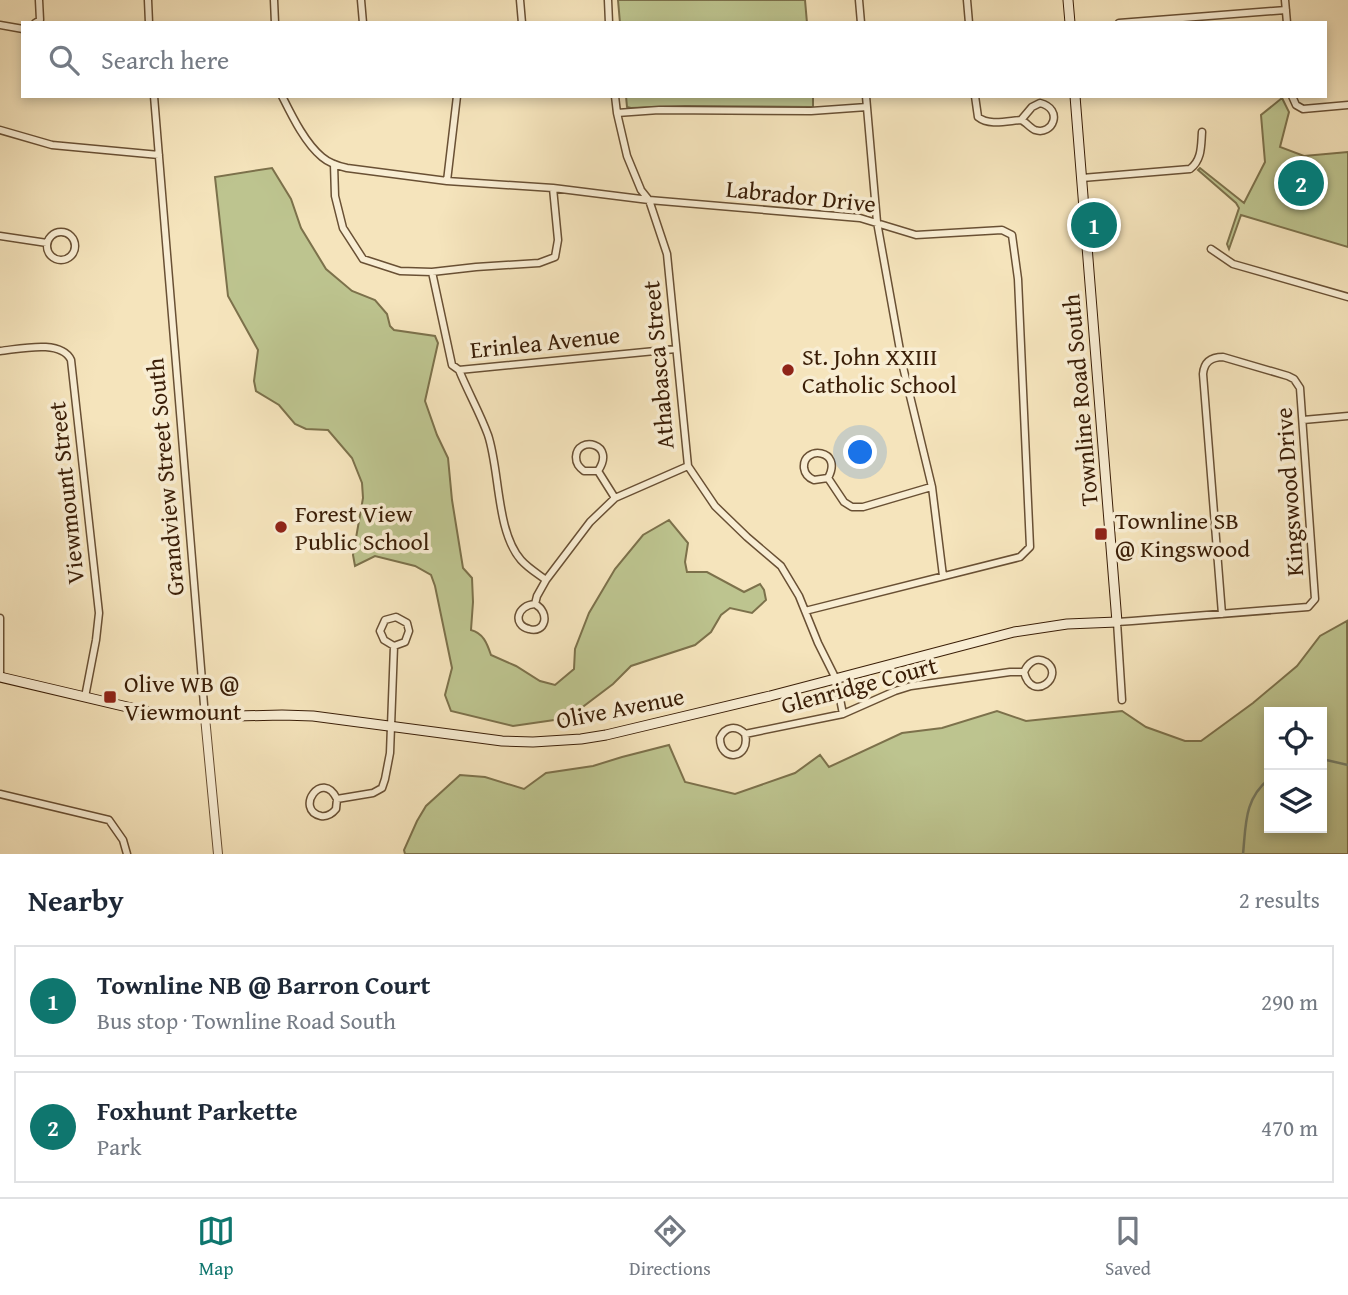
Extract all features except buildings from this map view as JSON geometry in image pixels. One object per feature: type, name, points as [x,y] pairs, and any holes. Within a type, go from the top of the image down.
[{"type":"main road","points":[[1068,0],[1070,21]]},
{"type":"main road","name":"Townline Road South","points":[[1075,98],[1117,622]]},
{"type":"main road","name":"Olive Avenue","points":[[0,677],[157,714],[205,717],[313,716],[502,741],[533,742],[606,735],[1014,632],[1067,624],[1117,622]]},
{"type":"street","points":[[38,21],[39,0]]},
{"type":"street","points":[[148,0],[149,21]]},
{"type":"street","points":[[274,0],[275,21]]},
{"type":"street","points":[[360,0],[363,21]]},
{"type":"street","points":[[520,0],[522,21]]},
{"type":"street","points":[[607,0],[609,21]]},
{"type":"street","points":[[859,0],[861,21]]},
{"type":"street","points":[[967,0],[969,21]]},
{"type":"street","points":[[1285,0],[1287,21]]},
{"type":"street","points":[[1145,21],[1286,10]]},
{"type":"street","points":[[0,25],[21,29]]},
{"type":"street","name":"Grandview Street South","points":[[154,98],[218,854]]},
{"type":"street","points":[[283,98],[304,135],[321,156],[334,164],[335,196],[343,228],[363,259],[400,271],[432,272],[539,263],[555,257],[558,240],[553,188]]},
{"type":"street","points":[[447,181],[457,98]]},
{"type":"street","name":"Athabasca Street","points":[[615,98],[627,156],[641,190],[649,200],[667,254],[688,466],[715,506],[782,566],[799,596],[836,679],[843,714]]},
{"type":"street","points":[[866,98],[877,222],[903,367],[931,487],[943,576]]},
{"type":"street","points":[[975,98],[978,117],[983,121],[1021,120],[1034,129],[1043,131],[1053,123],[1054,114],[1049,107],[1040,103],[1032,107],[1021,120]]},
{"type":"street","points":[[1293,98],[1296,105],[1303,109],[1348,105]]},
{"type":"street","points":[[617,113],[659,110],[811,111],[867,107]]},
{"type":"street","points":[[0,130],[52,145],[159,155]]},
{"type":"street","points":[[1082,178],[1190,169],[1196,164],[1201,152],[1202,132]]},
{"type":"street","name":"Labrador Drive","points":[[334,164],[447,181],[553,188],[649,200],[860,218],[916,235],[1002,230],[1012,235],[1018,279],[1030,547],[1020,557],[805,611]]},
{"type":"street","points":[[66,232],[73,238],[74,252],[68,258],[58,260],[48,251],[47,243],[52,235],[66,232]]},
{"type":"street","points":[[0,236],[47,243]]},
{"type":"street","points":[[1211,249],[1233,264],[1348,297]]},
{"type":"street","points":[[432,272],[452,365],[459,370],[487,435],[496,469],[506,531],[513,549],[528,567],[546,580]]},
{"type":"street","name":"Viewmount Street","points":[[0,351],[52,347],[61,349],[71,360],[99,612],[85,697]]},
{"type":"street","name":"Erinlea Avenue","points":[[459,370],[676,349]]},
{"type":"street","name":"Kingswood Drive","points":[[1117,622],[1222,614],[1308,607],[1315,599],[1300,388],[1294,379],[1223,357],[1213,358],[1204,368],[1222,614]]},
{"type":"street","points":[[1303,420],[1348,416]]},
{"type":"street","points":[[589,444],[598,446],[603,454],[603,463],[598,471],[584,471],[578,465],[576,456],[580,448],[589,444]]},
{"type":"street","points":[[818,453],[827,456],[832,469],[828,478],[814,480],[807,476],[804,467],[806,459],[818,453]]},
{"type":"street","points":[[535,604],[546,580],[590,522],[615,498],[688,466]]},
{"type":"street","points":[[598,471],[615,498]]},
{"type":"street","points":[[828,478],[844,502],[852,507],[863,507],[931,487]]},
{"type":"street","points":[[535,604],[542,609],[545,617],[542,625],[530,630],[520,623],[519,614],[523,607],[535,604]]},
{"type":"street","points":[[396,617],[407,623],[409,631],[405,642],[394,646],[384,640],[380,631],[385,620],[396,617]]},
{"type":"street","points":[[0,618],[0,677]]},
{"type":"street","name":"Townline Road South","points":[[1117,622],[1122,701]]},
{"type":"street","points":[[337,799],[373,793],[382,788],[386,779],[390,753],[394,646]]},
{"type":"street","name":"Glenridge Court","points":[[746,734],[747,743],[740,753],[727,754],[721,747],[720,738],[729,728],[739,729],[746,734],[843,714],[895,691],[911,687],[1024,672],[1031,662],[1040,660],[1048,663],[1052,675],[1048,682],[1036,687],[1028,682],[1024,672]]},
{"type":"street","points":[[320,788],[333,792],[337,799],[336,809],[329,815],[316,814],[310,806],[313,793],[320,788]]},
{"type":"street","points":[[0,794],[109,820],[123,840],[127,854]]},
{"type":"green space","points":[[618,0],[805,0],[807,21],[620,21]]},
{"type":"green space","points":[[626,98],[813,98],[813,107],[627,107]]},
{"type":"green space","points":[[1282,98],[1289,112],[1280,147],[1304,156],[1348,152],[1348,247],[1241,215],[1229,249],[1227,244],[1239,208],[1198,170],[1200,168],[1244,203],[1265,162],[1261,115]]},
{"type":"green space","points":[[272,168],[291,199],[301,228],[326,269],[352,291],[375,300],[387,314],[394,330],[435,336],[438,343],[425,401],[448,458],[463,568],[472,578],[471,630],[484,639],[491,655],[540,681],[555,685],[574,669],[575,649],[589,613],[615,569],[643,535],[669,520],[688,543],[685,562],[687,572],[707,572],[744,592],[760,584],[766,600],[752,613],[730,608],[721,615],[711,632],[695,645],[631,666],[613,684],[568,718],[513,726],[451,711],[445,695],[452,668],[431,575],[415,566],[375,556],[355,566],[353,555],[363,498],[362,483],[352,458],[328,430],[306,429],[295,424],[279,405],[256,391],[254,381],[258,350],[228,296],[215,177]]},
{"type":"green space","points":[[1347,621],[1348,854],[405,854],[404,850],[426,806],[460,775],[485,777],[524,789],[546,773],[593,766],[669,745],[685,782],[735,794],[795,773],[820,755],[829,767],[902,733],[942,728],[997,711],[1026,721],[1122,711],[1146,727],[1185,741],[1201,741],[1297,666],[1320,636]]},
{"type":"waterway","points":[[1327,760],[1348,765]]},
{"type":"waterway","points":[[1243,854],[1248,813],[1255,795],[1264,784]]},
{"type":"place","name":"Foxhunt Parkette","points":[[1301,183]]},
{"type":"place","name":"Townline NB @ Barron Court","points":[[1094,225]]},
{"type":"place","name":"St. John XXIII Catholic School","points":[[788,370]]},
{"type":"place","name":"Forest View Public School","points":[[281,527]]},
{"type":"place","name":"Townline SB @ Kingswood","points":[[1101,534]]},
{"type":"place","name":"Olive WB @ Viewmount","points":[[110,697]]}]
